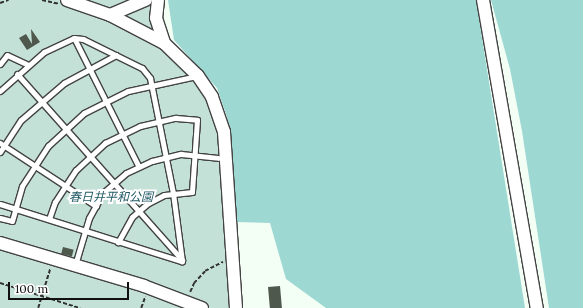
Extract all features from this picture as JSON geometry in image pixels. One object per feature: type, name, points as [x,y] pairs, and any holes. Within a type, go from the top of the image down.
[{"type":"street","points":[[67,0],[110,15],[164,43],[198,76],[212,97],[224,132],[236,308]]},
{"type":"street","points":[[110,15],[131,3],[146,0]]},
{"type":"street","points":[[158,0],[156,18],[164,43]]},
{"type":"street","points":[[483,0],[537,308]]},
{"type":"street","points":[[0,244],[144,286],[202,308]]},
{"type":"lane","points":[[74,38],[139,167]]},
{"type":"lane","points":[[0,91],[28,64],[44,52],[74,38],[83,38],[142,68],[150,78],[167,158],[182,261]]},
{"type":"lane","points":[[0,64],[7,55],[28,64]]},
{"type":"lane","points":[[0,152],[2,144],[21,120],[64,83],[116,55]]},
{"type":"lane","points":[[17,74],[139,210],[182,261]]},
{"type":"lane","points":[[0,218],[12,221],[22,186],[48,146],[84,113],[128,91],[198,76]]},
{"type":"lane","points":[[49,219],[54,202],[76,170],[105,143],[122,134],[159,122],[176,118],[197,120],[192,192],[164,195],[139,210],[121,234],[118,242]]},
{"type":"lane","points":[[2,144],[96,206]]},
{"type":"lane","points":[[75,265],[84,232],[96,206],[115,183],[139,167],[181,154],[218,158]]},
{"type":"lane","points":[[0,204],[49,219],[84,232],[182,261]]},
{"type":"path","points":[[0,3],[8,0]]},
{"type":"path","points":[[38,308],[51,265]]},
{"type":"path","points":[[0,283],[80,308]]},
{"type":"path","points":[[141,308],[146,293]]},
{"type":"shaded area","points":[[168,0],[476,0],[525,308],[326,308],[286,279],[270,223],[235,222],[227,117],[217,88],[174,40]]},
{"type":"shaded area","points":[[491,0],[583,0],[583,308],[549,308],[522,131],[510,69]]},
{"type":"green space","name":"春日井平和公園","points":[[0,0],[151,0],[150,19],[197,81],[208,100],[218,129],[231,308],[0,308]]},
{"type":"building","points":[[31,29],[40,42],[27,50],[19,38],[26,34],[32,44]]},
{"type":"building","points":[[63,247],[74,250],[72,257],[61,254]]},
{"type":"building","points":[[280,286],[282,308],[270,308],[268,287]]}]
